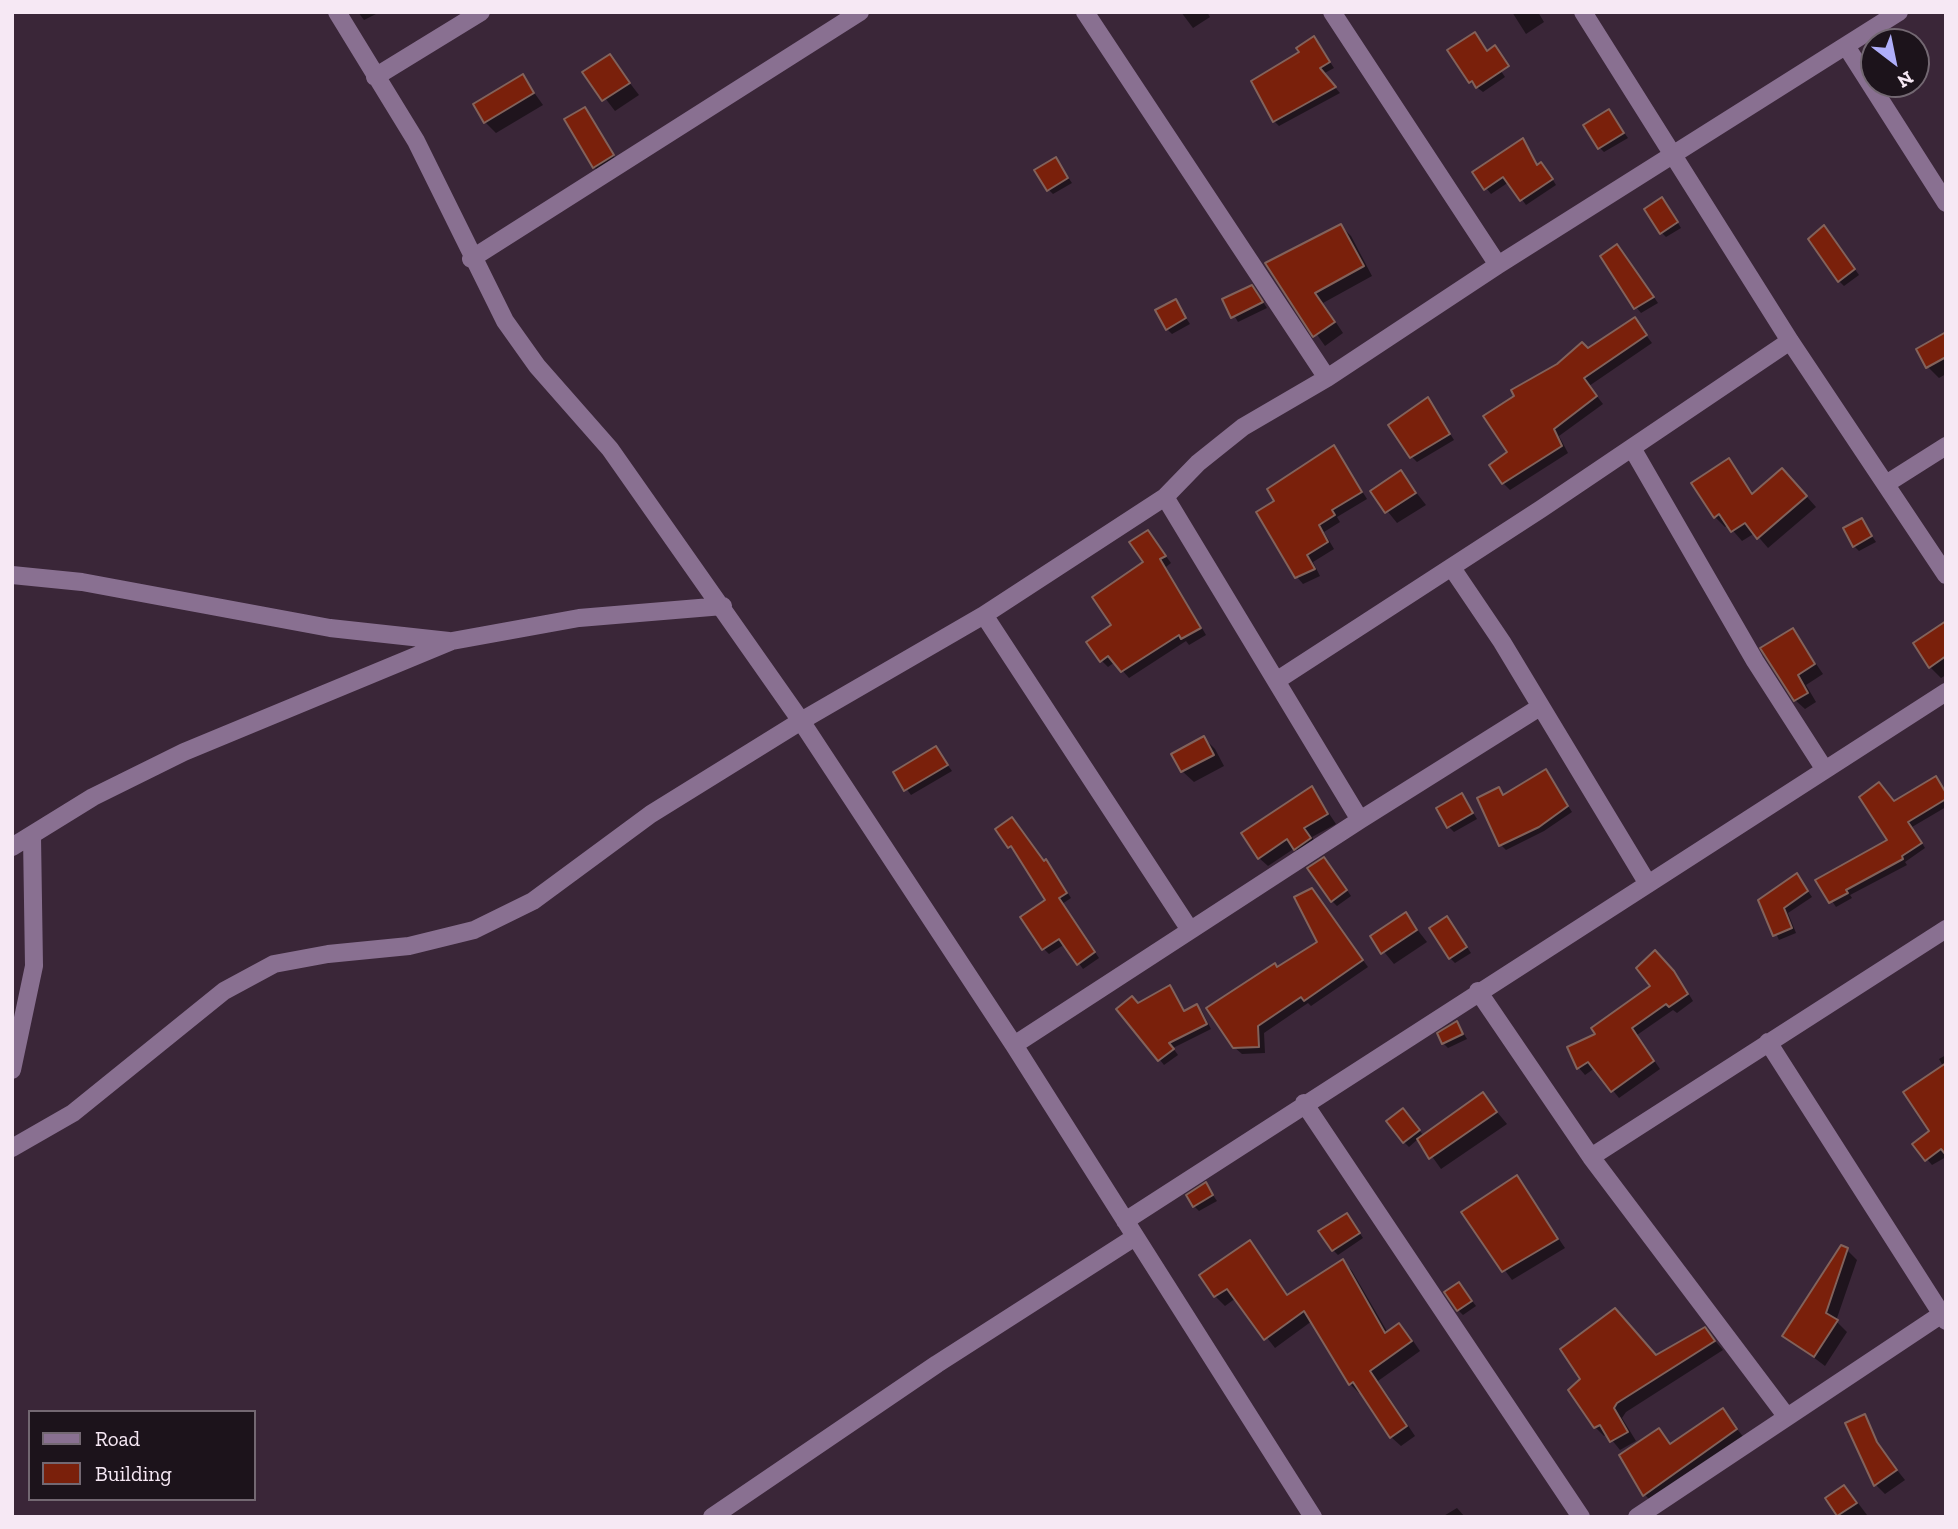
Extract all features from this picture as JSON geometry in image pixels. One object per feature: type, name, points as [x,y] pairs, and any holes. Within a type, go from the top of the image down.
[{"type":"street","points":[[337,12],[416,141],[471,259],[505,321],[537,366],[610,449],[801,721],[1014,1045],[1314,1517]]},
{"type":"street","points":[[375,77],[481,12]]},
{"type":"street","points":[[471,259],[840,18],[860,12]]},
{"type":"street","points":[[1086,12],[1327,377]]},
{"type":"street","points":[[1332,12],[1498,265]]},
{"type":"street","points":[[1583,12],[1790,341],[1946,575]]},
{"type":"street","points":[[12,1148],[73,1113],[224,991],[274,964],[328,954],[409,946],[474,930],[533,901],[651,814],[801,721],[984,615],[1165,497],[1198,463],[1243,427],[1327,377],[1498,265],[1899,12]]},
{"type":"street","points":[[1846,46],[1946,204]]},
{"type":"street","points":[[1276,681],[1452,568],[1790,341]]},
{"type":"street","points":[[1886,484],[1946,446]]},
{"type":"street","points":[[1632,448],[1755,661],[1825,770]]},
{"type":"street","points":[[1165,497],[1360,820]]},
{"type":"street","points":[[1452,568],[1502,642],[1648,884]]},
{"type":"street","points":[[12,575],[82,582],[330,628],[452,641]]},
{"type":"street","points":[[12,848],[93,797],[184,752],[452,641],[579,618],[723,607]]},
{"type":"street","points":[[984,615],[1190,930]]},
{"type":"street","points":[[1125,1220],[1946,692]]},
{"type":"street","points":[[1014,1045],[1360,820],[1540,707]]},
{"type":"street","points":[[12,1070],[34,966],[32,837]]},
{"type":"street","points":[[1591,1157],[1768,1042],[1944,934]]},
{"type":"street","points":[[1478,991],[1591,1157],[1787,1417]]},
{"type":"street","points":[[1637,1517],[1944,1317],[1768,1042]]},
{"type":"street","points":[[1304,1103],[1581,1517]]},
{"type":"street","points":[[712,1517],[937,1364],[1135,1237]]},
{"type":"building","points":[[1475,32],[1487,51],[1495,45],[1509,66],[1476,88],[1472,81],[1469,83],[1447,50]]},
{"type":"building","points":[[1314,36],[1330,62],[1320,68],[1336,87],[1273,122],[1251,81],[1299,52],[1296,48]]},
{"type":"building","points":[[610,54],[630,83],[602,101],[582,72]]},
{"type":"building","points":[[523,74],[534,93],[484,123],[473,104]]},
{"type":"building","points":[[585,107],[614,155],[593,168],[564,119]]},
{"type":"building","points":[[1609,109],[1624,133],[1598,149],[1583,125]]},
{"type":"building","points":[[1523,138],[1537,165],[1541,162],[1553,179],[1520,201],[1503,177],[1484,190],[1472,172]]},
{"type":"building","points":[[1056,157],[1068,178],[1047,191],[1034,170]]},
{"type":"building","points":[[1662,197],[1678,222],[1660,234],[1644,209]]},
{"type":"building","points":[[1341,224],[1364,266],[1315,293],[1335,322],[1313,337],[1265,263]]},
{"type":"building","points":[[1824,225],[1855,269],[1838,282],[1808,239]]},
{"type":"building","points":[[1617,244],[1654,297],[1634,309],[1600,256]]},
{"type":"building","points":[[1252,285],[1263,302],[1231,318],[1222,299]]},
{"type":"building","points":[[1176,299],[1186,318],[1166,330],[1155,310]]},
{"type":"building","points":[[1635,317],[1647,335],[1584,378],[1597,396],[1554,429],[1562,446],[1502,484],[1489,465],[1507,452],[1483,416],[1514,396],[1511,390],[1557,364],[1582,342],[1588,348]]},
{"type":"building","points":[[1946,332],[1946,357],[1926,368],[1916,349]]},
{"type":"building","points":[[1428,397],[1450,434],[1410,458],[1388,425]]},
{"type":"building","points":[[1334,445],[1362,492],[1332,510],[1335,515],[1319,525],[1328,542],[1307,555],[1315,569],[1295,578],[1256,512],[1274,501],[1267,489]]},
{"type":"building","points":[[1729,458],[1752,494],[1782,468],[1807,496],[1757,539],[1745,523],[1731,532],[1719,514],[1714,518],[1691,483]]},
{"type":"building","points":[[1401,470],[1416,493],[1385,513],[1370,491]]},
{"type":"building","points":[[1862,518],[1872,536],[1853,547],[1843,528]]},
{"type":"building","points":[[1148,530],[1166,556],[1160,559],[1201,628],[1181,639],[1179,635],[1121,672],[1108,656],[1100,662],[1086,642],[1111,625],[1092,597],[1143,562],[1129,542]]},
{"type":"building","points":[[1946,621],[1946,656],[1929,668],[1913,643]]},
{"type":"building","points":[[1793,628],[1815,664],[1798,675],[1808,693],[1794,701],[1760,648]]},
{"type":"building","points":[[1204,736],[1214,755],[1181,772],[1171,754]]},
{"type":"building","points":[[936,746],[948,765],[904,791],[893,772]]},
{"type":"building","points":[[1546,769],[1568,806],[1539,827],[1499,846],[1477,798],[1499,787],[1503,795]]},
{"type":"building","points":[[1936,776],[1946,793],[1946,799],[1908,822],[1922,843],[1902,856],[1903,859],[1846,890],[1848,893],[1829,903],[1815,880],[1887,840],[1859,797],[1879,782],[1894,801]]},
{"type":"building","points":[[1312,786],[1328,814],[1304,828],[1311,838],[1294,850],[1287,839],[1258,859],[1241,833]]},
{"type":"building","points":[[1462,793],[1473,813],[1447,828],[1436,808]]},
{"type":"building","points":[[1012,817],[1044,861],[1046,859],[1067,893],[1059,898],[1095,952],[1077,965],[1059,939],[1042,950],[1020,917],[1045,900],[1011,846],[1008,848],[995,829]]},
{"type":"building","points":[[1324,857],[1347,890],[1331,902],[1307,868]]},
{"type":"building","points":[[1797,873],[1808,891],[1784,908],[1792,928],[1773,936],[1758,900]]},
{"type":"building","points":[[1312,888],[1363,960],[1304,1001],[1301,997],[1258,1026],[1259,1047],[1233,1048],[1206,1008],[1275,963],[1277,967],[1317,942],[1294,897]]},
{"type":"building","points":[[1406,912],[1417,930],[1381,954],[1370,936]]},
{"type":"building","points":[[1447,916],[1467,947],[1449,959],[1429,928]]},
{"type":"building","points":[[1655,950],[1674,971],[1688,994],[1669,1007],[1666,1004],[1632,1028],[1654,1061],[1611,1092],[1588,1062],[1577,1069],[1567,1047],[1595,1034],[1591,1028],[1650,986],[1636,968]]},
{"type":"building","points":[[1170,985],[1184,1011],[1197,1004],[1207,1024],[1169,1043],[1174,1049],[1158,1061],[1116,1009],[1132,996],[1138,1003]]},
{"type":"building","points":[[1457,1021],[1463,1034],[1442,1044],[1437,1033]]},
{"type":"building","points":[[1946,1063],[1946,1155],[1941,1149],[1925,1161],[1912,1144],[1929,1131],[1903,1092]]},
{"type":"building","points":[[1483,1092],[1497,1112],[1429,1159],[1417,1139]]},
{"type":"building","points":[[1403,1108],[1420,1130],[1403,1143],[1386,1121]]},
{"type":"building","points":[[1517,1175],[1558,1239],[1502,1272],[1461,1212]]},
{"type":"building","points":[[1206,1182],[1213,1195],[1193,1207],[1186,1195]]},
{"type":"building","points":[[1347,1213],[1360,1233],[1332,1251],[1318,1231]]},
{"type":"building","points":[[1250,1240],[1287,1295],[1343,1259],[1385,1333],[1399,1323],[1412,1341],[1370,1371],[1407,1426],[1390,1438],[1353,1382],[1349,1385],[1304,1311],[1264,1340],[1227,1289],[1214,1297],[1199,1275]]},
{"type":"building","points":[[1841,1245],[1848,1248],[1826,1313],[1838,1320],[1814,1357],[1782,1336]]},
{"type":"building","points":[[1459,1282],[1472,1301],[1457,1311],[1444,1292]]},
{"type":"building","points":[[1615,1308],[1656,1355],[1705,1327],[1715,1341],[1617,1403],[1614,1408],[1628,1432],[1610,1442],[1600,1425],[1594,1428],[1568,1390],[1580,1379],[1560,1349]]},
{"type":"building","points":[[1723,1408],[1737,1429],[1643,1496],[1619,1455],[1659,1428],[1670,1444]]},
{"type":"building","points":[[1865,1414],[1877,1442],[1897,1470],[1874,1486],[1845,1423]]},
{"type":"building","points":[[1844,1485],[1857,1503],[1837,1516],[1825,1498]]}]
